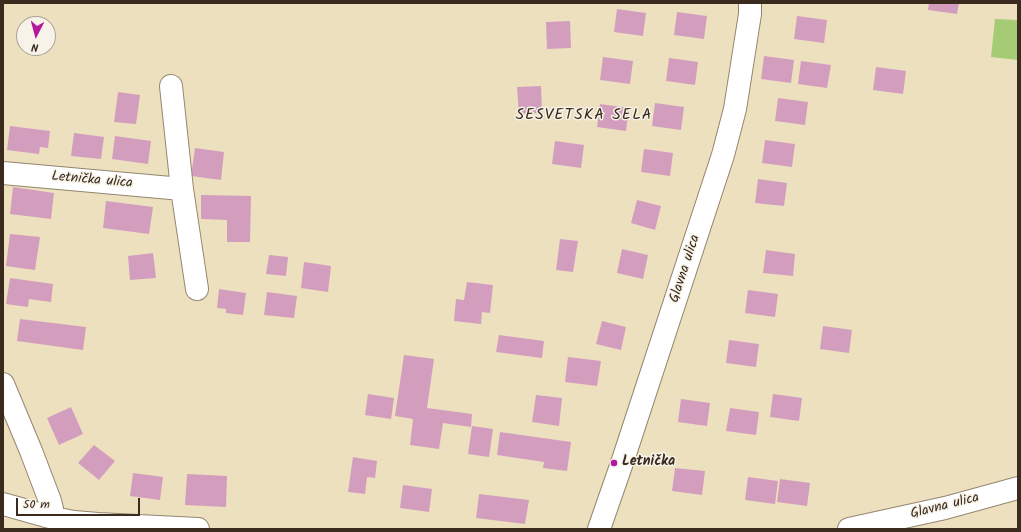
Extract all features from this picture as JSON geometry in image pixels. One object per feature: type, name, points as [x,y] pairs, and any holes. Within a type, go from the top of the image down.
[{"type":"street","name":"Glavna ulica","points":[[599,529],[723,155],[736,102],[748,29],[750,3]]},
{"type":"street","points":[[171,86],[182,189],[197,289]]},
{"type":"street","name":"Letnička ulica","points":[[3,173],[182,189]]},
{"type":"street","points":[[3,384],[50,501],[53,518]]},
{"type":"street","name":"Glavna ulica","points":[[849,529],[945,508],[1018,488]]},
{"type":"street","points":[[3,504],[74,525],[98,524],[198,529]]},
{"type":"green space","points":[[995,19],[1018,20],[1018,60],[991,57]]},
{"type":"building","points":[[929,3],[959,3],[957,14],[928,10]]},
{"type":"building","points":[[617,9],[646,13],[643,36],[614,32]]},
{"type":"building","points":[[677,12],[707,16],[704,39],[674,35]]},
{"type":"building","points":[[797,16],[827,20],[824,43],[794,39]]},
{"type":"building","points":[[570,21],[571,48],[547,49],[546,22]]},
{"type":"building","points":[[764,56],[794,60],[791,83],[761,79]]},
{"type":"building","points":[[603,57],[633,61],[630,84],[600,80]]},
{"type":"building","points":[[669,58],[698,62],[695,85],[666,81]]},
{"type":"building","points":[[801,61],[831,65],[827,88],[798,84]]},
{"type":"building","points":[[876,67],[906,71],[903,94],[873,90]]},
{"type":"building","points":[[541,86],[542,113],[519,114],[517,87]]},
{"type":"building","points":[[118,92],[140,95],[136,124],[114,122]]},
{"type":"building","points":[[778,98],[808,102],[805,125],[775,121]]},
{"type":"building","points":[[655,103],[684,107],[681,130],[652,126]]},
{"type":"building","points":[[600,104],[629,108],[626,131],[597,127]]},
{"type":"building","points":[[10,126],[50,131],[48,148],[40,147],[39,154],[7,150]]},
{"type":"building","points":[[74,133],[104,137],[101,159],[71,156]]},
{"type":"building","points":[[115,136],[151,141],[148,164],[112,159]]},
{"type":"building","points":[[765,140],[795,144],[792,167],[762,163]]},
{"type":"building","points":[[555,141],[584,145],[581,168],[552,164]]},
{"type":"building","points":[[195,148],[224,152],[221,180],[191,176]]},
{"type":"building","points":[[644,149],[673,153],[670,176],[641,172]]},
{"type":"building","points":[[758,179],[787,183],[784,206],[755,203]]},
{"type":"building","points":[[13,187],[54,193],[51,219],[10,214]]},
{"type":"building","points":[[201,195],[251,196],[250,242],[227,242],[227,220],[201,219]]},
{"type":"building","points":[[637,200],[661,206],[655,230],[631,223]]},
{"type":"building","points":[[106,201],[153,207],[149,234],[103,228]]},
{"type":"building","points":[[10,234],[40,237],[35,270],[6,266]]},
{"type":"building","points":[[560,239],[578,241],[573,272],[556,270]]},
{"type":"building","points":[[622,249],[648,255],[643,279],[617,273]]},
{"type":"building","points":[[766,250],[795,254],[793,276],[763,273]]},
{"type":"building","points":[[153,253],[156,278],[130,280],[128,256]]},
{"type":"building","points":[[269,255],[288,257],[286,276],[266,274]]},
{"type":"building","points":[[304,262],[331,266],[328,292],[301,288]]},
{"type":"building","points":[[10,278],[53,284],[51,302],[29,299],[28,307],[6,304]]},
{"type":"building","points":[[467,282],[493,285],[490,313],[482,312],[481,324],[454,321],[456,299],[464,300]]},
{"type":"building","points":[[219,289],[246,293],[243,315],[226,313],[226,309],[217,308]]},
{"type":"building","points":[[748,290],[778,294],[775,317],[745,313]]},
{"type":"building","points":[[267,292],[297,296],[294,318],[264,315]]},
{"type":"building","points":[[20,319],[86,327],[83,350],[17,341]]},
{"type":"building","points":[[602,321],[626,327],[621,350],[596,344]]},
{"type":"building","points":[[823,326],[852,330],[849,353],[820,349]]},
{"type":"building","points":[[499,335],[544,341],[542,358],[496,352]]},
{"type":"building","points":[[729,340],[759,344],[756,367],[726,363]]},
{"type":"building","points":[[404,355],[434,359],[427,408],[472,414],[471,427],[443,423],[439,449],[410,445],[413,419],[395,416]]},
{"type":"building","points":[[568,357],[601,361],[597,386],[565,382]]},
{"type":"building","points":[[368,394],[394,398],[391,419],[365,415]]},
{"type":"building","points":[[773,394],[802,398],[799,421],[770,417]]},
{"type":"building","points":[[536,395],[562,398],[559,426],[532,422]]},
{"type":"building","points":[[681,399],[710,403],[707,426],[678,422]]},
{"type":"building","points":[[71,407],[83,434],[59,445],[47,418]]},
{"type":"building","points":[[730,408],[759,412],[756,435],[726,431]]},
{"type":"building","points":[[472,426],[493,429],[489,457],[468,454]]},
{"type":"building","points":[[500,432],[571,442],[567,471],[543,468],[544,462],[497,455]]},
{"type":"building","points":[[94,445],[115,461],[99,480],[78,463]]},
{"type":"building","points":[[353,457],[377,461],[375,478],[367,477],[365,494],[348,492]]},
{"type":"building","points":[[675,468],[705,471],[702,495],[672,491]]},
{"type":"building","points":[[133,473],[163,477],[160,500],[130,496]]},
{"type":"building","points":[[187,474],[227,476],[226,507],[185,505]]},
{"type":"building","points":[[748,477],[778,481],[775,504],[745,500]]},
{"type":"building","points":[[780,479],[810,483],[807,506],[777,502]]},
{"type":"building","points":[[403,485],[432,489],[429,512],[400,508]]},
{"type":"building","points":[[479,494],[529,500],[525,524],[476,518]]},
{"type":"place","name":"Letnička","points":[[614,463]]},
{"type":"district","name":"SESVETSKA SELA","points":[[584,116]]}]
